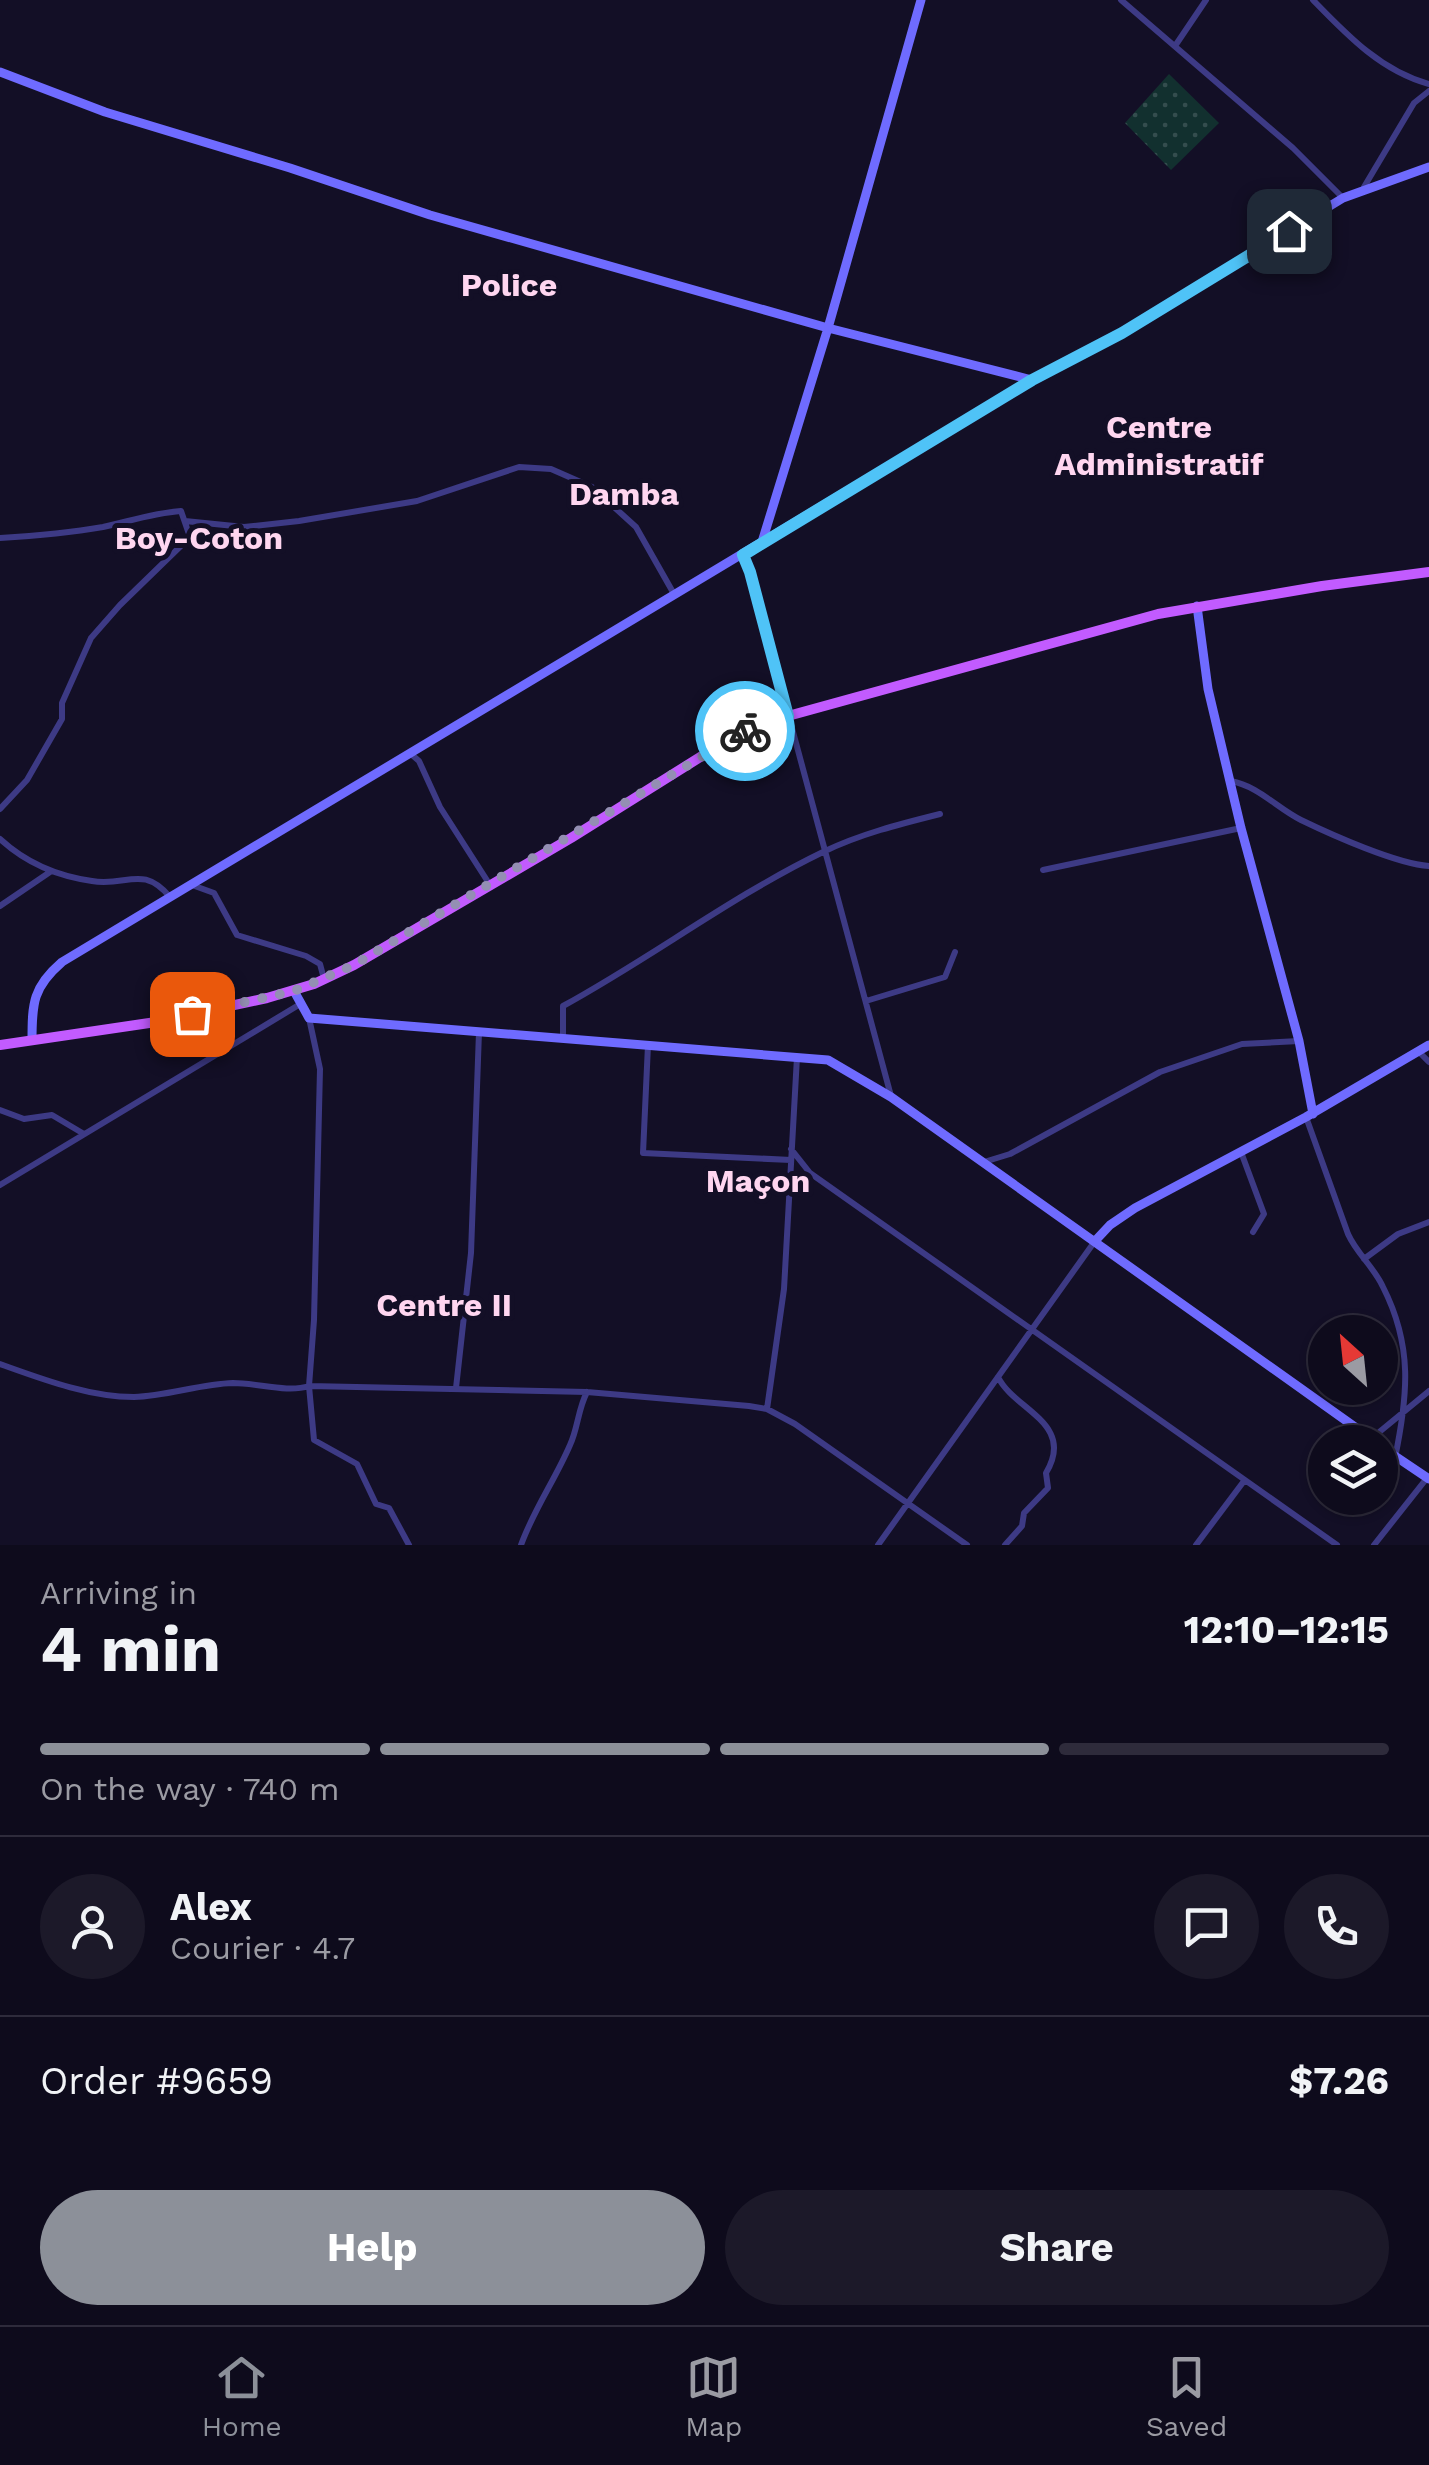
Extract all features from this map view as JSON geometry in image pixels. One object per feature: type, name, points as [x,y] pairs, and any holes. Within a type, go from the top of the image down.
[{"type":"main road","points":[[0,1045],[156,1022],[294,991],[324,980],[490,885],[737,734],[788,716],[1101,628],[1197,606],[1429,572]]},
{"type":"street","points":[[762,542],[828,328],[921,0]]},
{"type":"street","points":[[1121,0],[1293,148],[1343,198]]},
{"type":"street","points":[[1175,46],[1206,0]]},
{"type":"street","points":[[1313,0],[1356,44],[1406,78],[1429,88],[1414,103],[1367,185],[1354,193]]},
{"type":"street","points":[[0,72],[105,112],[430,215],[828,328],[1032,380]]},
{"type":"street","points":[[32,1040],[32,1004],[50,973],[62,962],[1343,198],[1429,168]]},
{"type":"street","points":[[185,521],[244,526],[299,521],[417,501],[519,467],[550,468],[592,487],[636,527],[674,594]]},
{"type":"street","points":[[0,538],[54,534],[181,511],[190,537],[91,638],[62,703],[62,719],[28,780],[0,810]]},
{"type":"street","points":[[743,555],[891,1097]]},
{"type":"street","points":[[1197,606],[1208,689],[1298,1040],[1309,1115],[1348,1234],[1384,1289],[1406,1355],[1398,1441]]},
{"type":"street","points":[[411,754],[490,885]]},
{"type":"street","points":[[1231,782],[1244,784],[1300,819],[1408,864],[1429,866]]},
{"type":"street","points":[[563,1040],[563,1006],[777,876],[825,850],[872,832],[940,814]]},
{"type":"street","points":[[1043,870],[1241,828]]},
{"type":"street","points":[[0,839],[19,857],[50,872],[96,882],[144,877],[158,882],[171,898]]},
{"type":"street","points":[[0,906],[50,872]]},
{"type":"street","points":[[191,884],[214,893],[238,935],[306,956],[320,964],[324,980]]},
{"type":"street","points":[[866,1001],[945,977],[955,952]]},
{"type":"street","points":[[294,991],[309,1018],[320,1068],[309,1386],[314,1440],[358,1464],[376,1504],[388,1508],[409,1545]]},
{"type":"street","points":[[0,1185],[302,1003]]},
{"type":"street","points":[[309,1018],[828,1060],[891,1097],[1352,1425]]},
{"type":"street","points":[[456,1388],[471,1253],[479,1032]]},
{"type":"street","points":[[984,1162],[1010,1154],[1160,1072],[1242,1044],[1298,1040]]},
{"type":"street","points":[[648,1045],[643,1153],[791,1160]]},
{"type":"street","points":[[878,1545],[1110,1225],[1429,1045]]},
{"type":"street","points":[[1418,1051],[1429,1062]]},
{"type":"street","points":[[767,1409],[784,1290],[797,1056]]},
{"type":"street","points":[[0,1110],[24,1119],[52,1115],[84,1134]]},
{"type":"street","points":[[791,1148],[810,1173],[1337,1545]]},
{"type":"street","points":[[1240,1150],[1264,1214],[1252,1232]]},
{"type":"street","points":[[1364,1259],[1398,1234],[1429,1222]]},
{"type":"street","points":[[0,1364],[46,1381],[136,1397],[260,1383],[295,1390],[309,1386],[587,1392],[767,1409],[795,1424],[967,1545]]},
{"type":"street","points":[[998,1377],[1004,1391],[1040,1416],[1052,1439],[1051,1465],[1046,1474],[1048,1488],[1024,1513],[1022,1526],[1005,1545]]},
{"type":"street","points":[[521,1545],[534,1511],[572,1442],[587,1392]]},
{"type":"street","points":[[1391,1425],[1429,1392]]},
{"type":"street","points":[[1374,1545],[1428,1478],[1398,1461]]},
{"type":"street","points":[[1196,1545],[1244,1480]]},
{"type":"green space","points":[[1169,74],[1219,123],[1171,170],[1125,123]]},
{"type":"way so far","points":[[192,1014],[294,991],[354,965],[745,731]]},
{"type":"district","name":"Police","points":[[509,285]]},
{"type":"district","name":"Centre Administratif","points":[[1159,446]]},
{"type":"district","name":"Damba","points":[[624,494]]},
{"type":"district","name":"Boy-Coton","points":[[199,538]]},
{"type":"district","name":"Maçon","points":[[758,1181]]},
{"type":"district","name":"Centre II","points":[[444,1305]]},
{"type":"route","points":[[745,731],[788,716],[743,555],[1032,380],[1122,333],[1289,231]]}]
